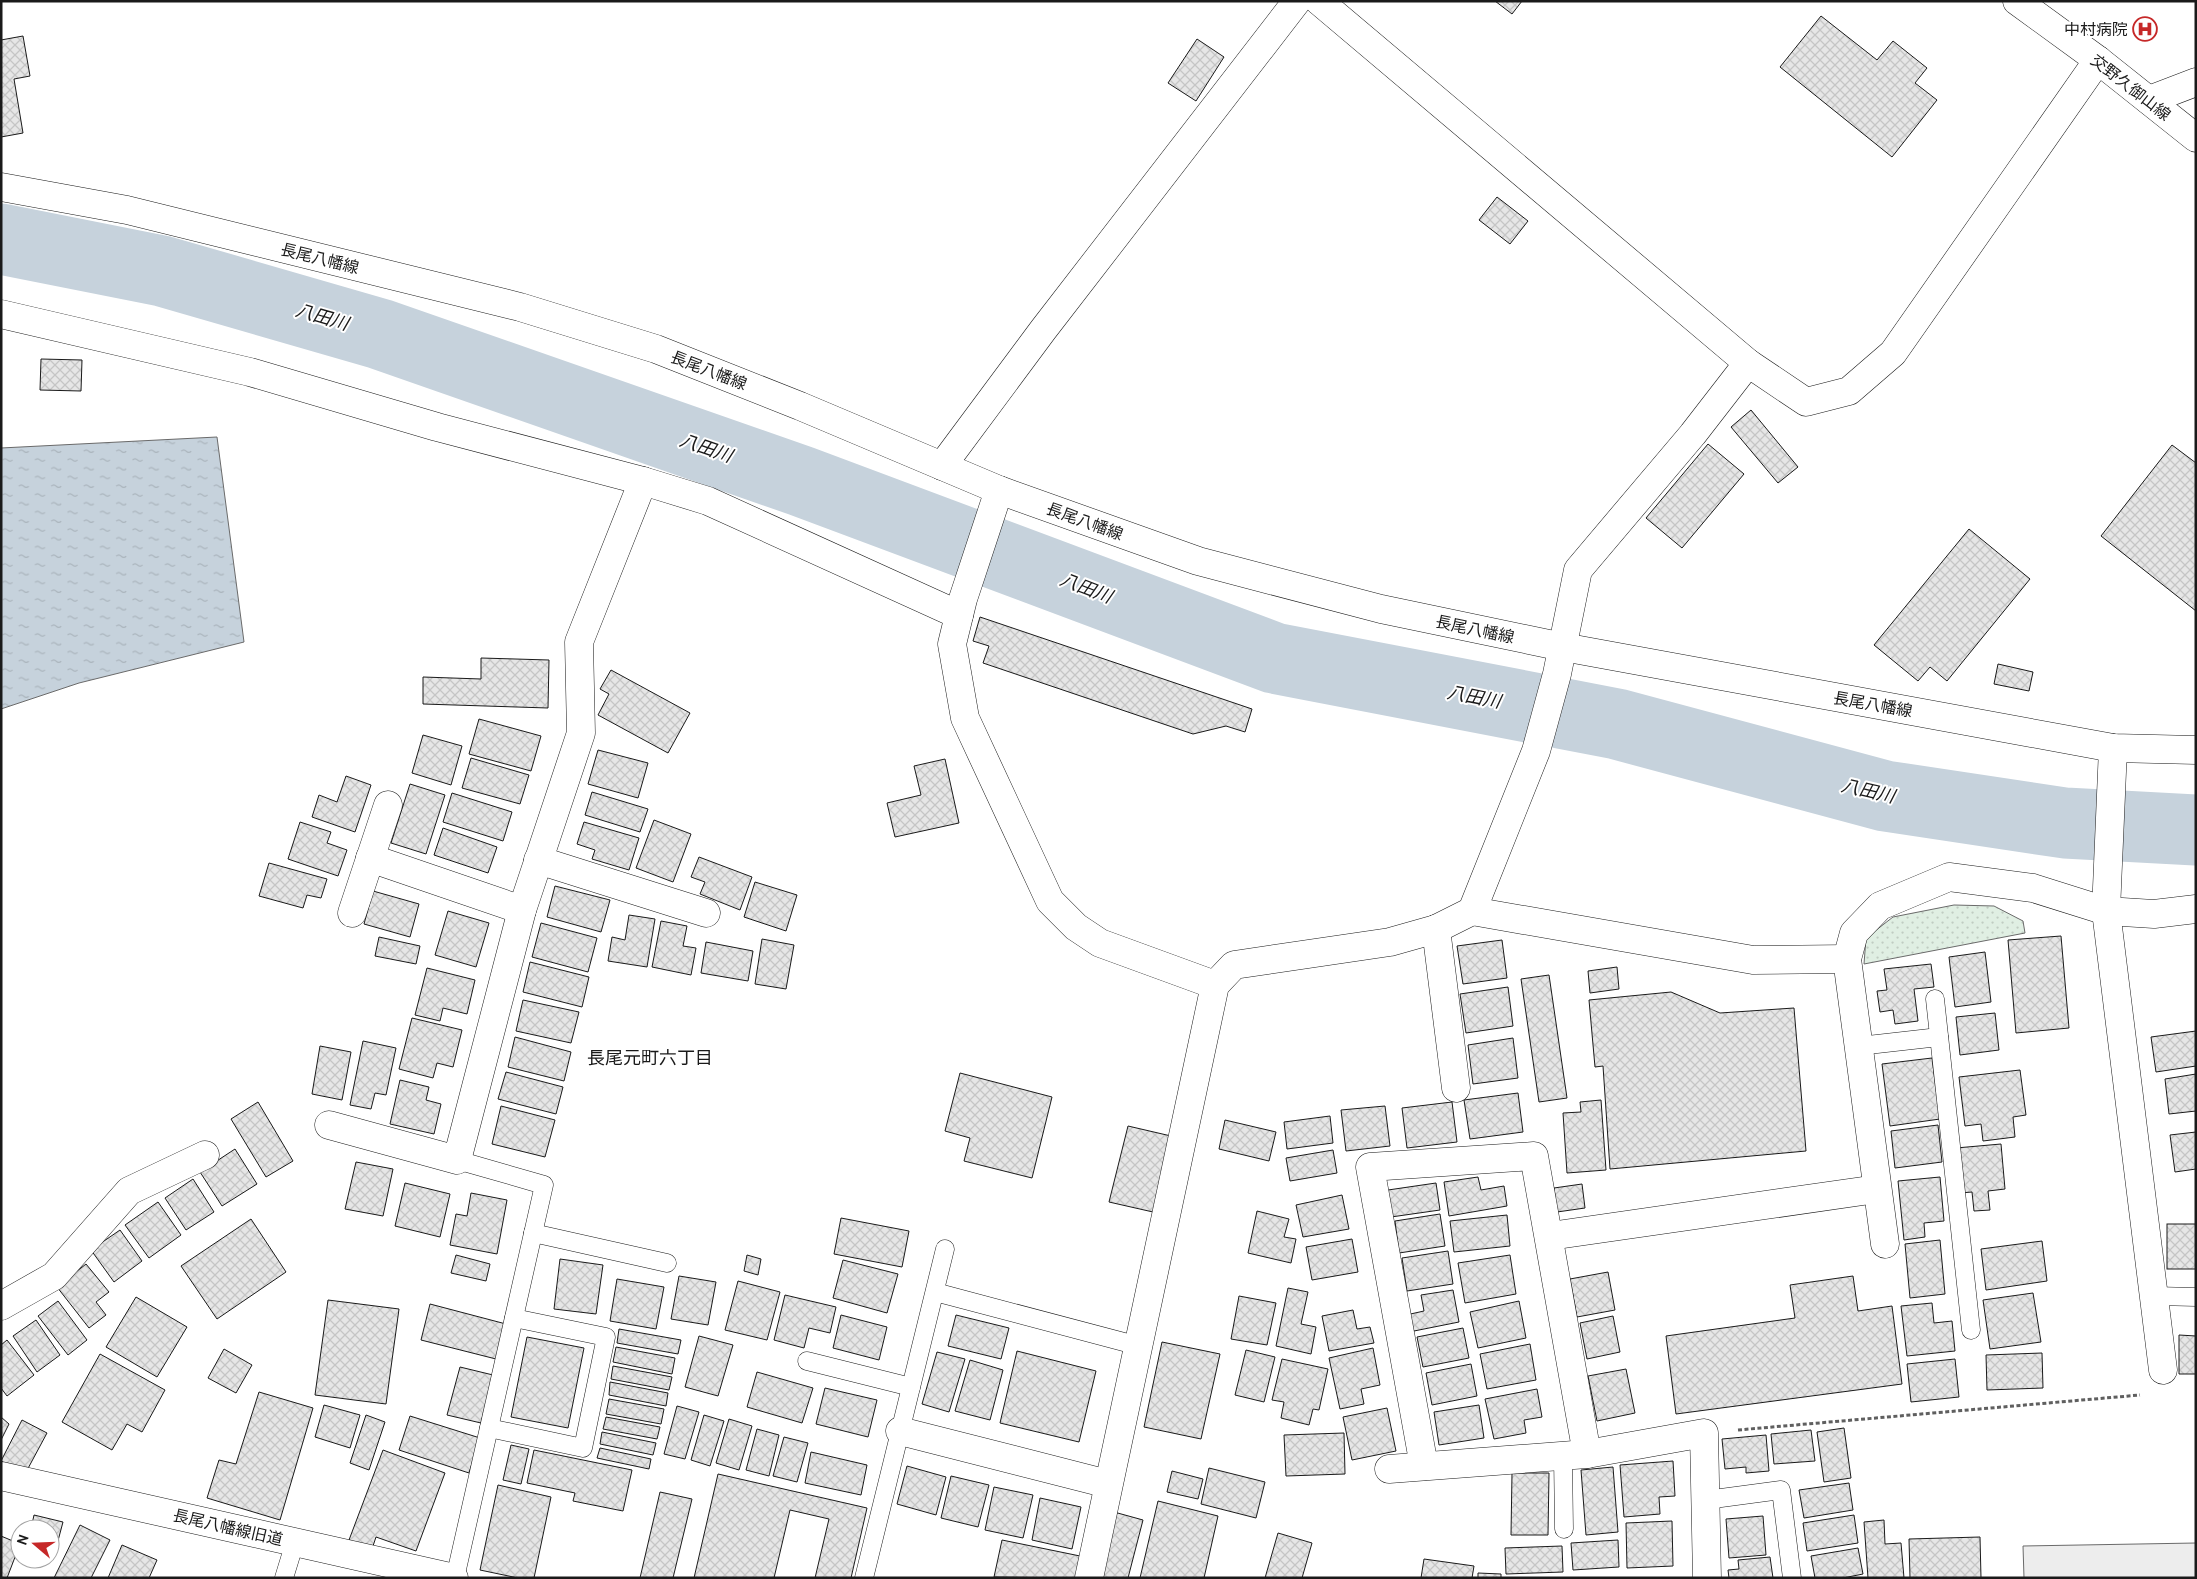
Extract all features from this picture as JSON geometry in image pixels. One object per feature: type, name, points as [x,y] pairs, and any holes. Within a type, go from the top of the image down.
[{"type":"street","points":[[942,466],[1043,330],[1297,1]]},
{"type":"street","points":[[1319,1],[1748,363],[1806,402],[1849,391],[1892,353],[2098,60]]},
{"type":"street","name":"交野久御山線","points":[[2017,1],[2098,60],[2196,138]]},
{"type":"street","points":[[2149,100],[2196,82]]},
{"type":"street","name":"長尾八幡線","points":[[1,187],[127,210],[520,307],[656,349],[800,406],[999,490],[1198,561],[1381,609],[1563,647],[2113,748],[2196,750]]},
{"type":"street","points":[[1,314],[250,372],[437,428],[643,481],[708,501],[961,607]]},
{"type":"street","points":[[1472,911],[1536,751],[1558,674],[1578,570],[1693,434],[1748,363]]},
{"type":"street","points":[[329,1125],[457,1160],[522,910],[580,733],[579,642],[643,481]]},
{"type":"street","points":[[999,490],[961,607],[952,644],[965,718],[1050,901],[1076,927],[1100,943],[1215,985]]},
{"type":"street","points":[[2113,748],[2106,911],[2163,1370]]},
{"type":"street","points":[[352,913],[388,805]]},
{"type":"street","points":[[370,858],[522,910]]},
{"type":"street","points":[[538,860],[706,913]]},
{"type":"street","points":[[1885,1244],[1847,959],[1854,933],[1880,906],[1949,877],[2033,888],[2106,911],[2154,914],[2196,909]]},
{"type":"street","points":[[1089,1578],[1215,985],[1234,965],[1390,942],[1436,929],[1472,911],[1753,960],[1847,959]]},
{"type":"street","points":[[1436,929],[1456,1088]]},
{"type":"street","points":[[1,1306],[54,1276],[129,1191],[205,1155]]},
{"type":"street","points":[[1424,1466],[1370,1166],[1534,1156],[1550,1236],[1575,1455]]},
{"type":"street","points":[[1550,1236],[1877,1189]]},
{"type":"street","points":[[900,1431],[1108,1484]]},
{"type":"street","points":[[1389,1469],[1575,1455],[1704,1433],[1707,1578]]},
{"type":"street","name":"長尾八幡線旧道","points":[[1,1476],[455,1578]]},
{"type":"lane","points":[[1935,999],[1971,1330]]},
{"type":"lane","points":[[1859,1046],[1940,1037]]},
{"type":"lane","points":[[455,1578],[544,1185],[457,1160]]},
{"type":"lane","points":[[533,1233],[667,1263]]},
{"type":"lane","points":[[864,1578],[945,1249]]},
{"type":"lane","points":[[935,1292],[1139,1346]]},
{"type":"lane","points":[[2155,1296],[2196,1297]]},
{"type":"lane","points":[[489,1428],[583,1448],[606,1337],[514,1318]]},
{"type":"lane","points":[[807,1361],[911,1387]]},
{"type":"lane","points":[[1564,1529],[1575,1455]]},
{"type":"lane","points":[[1706,1500],[1781,1490],[1792,1578]]},
{"type":"lane","points":[[284,1578],[295,1542]]},
{"type":"path","points":[[1704,1433],[2147,1395]]},
{"type":"green space","points":[[1954,905],[1994,906],[2023,921],[2025,933],[1864,964],[1866,938],[1893,917]]},
{"type":"shaded area","points":[[2196,1543],[2196,1578],[2024,1578],[2023,1546]]},
{"type":"water","points":[[217,437],[244,642],[79,683],[1,709],[1,448]]},
{"type":"building","points":[[1495,1],[1522,1],[1512,14]]},
{"type":"building","points":[[1821,16],[1877,60],[1893,41],[1927,68],[1915,83],[1937,100],[1892,157],[1780,67]]},
{"type":"building","points":[[23,36],[30,76],[14,79],[23,133],[1,137],[1,40]]},
{"type":"building","points":[[1197,39],[1224,57],[1196,101],[1168,83]]},
{"type":"building","points":[[1497,197],[1528,221],[1510,244],[1479,220]]},
{"type":"building","points":[[41,359],[82,360],[81,391],[40,390]]},
{"type":"building","points":[[1751,410],[1798,467],[1778,483],[1731,427]]},
{"type":"building","points":[[1708,444],[1744,474],[1682,548],[1646,518]]},
{"type":"building","points":[[2172,445],[2196,463],[2196,611],[2101,536]]},
{"type":"building","points":[[1969,529],[2030,579],[1947,681],[1930,667],[1918,681],[1874,645]]},
{"type":"building","points":[[980,617],[1252,709],[1245,732],[1226,726],[1193,734],[983,663],[989,646],[973,641]]},
{"type":"building","points":[[481,658],[549,660],[548,708],[423,704],[423,677],[481,679]]},
{"type":"building","points":[[1998,664],[2033,672],[2029,691],[1994,684]]},
{"type":"building","points":[[611,670],[690,713],[668,753],[598,715],[609,694],[600,689]]},
{"type":"building","points":[[479,719],[541,736],[531,771],[469,754]]},
{"type":"building","points":[[423,735],[462,746],[451,785],[412,773]]},
{"type":"building","points":[[598,750],[648,763],[638,798],[588,784]]},
{"type":"building","points":[[471,758],[529,775],[520,804],[462,788]]},
{"type":"building","points":[[945,759],[959,823],[895,837],[887,803],[921,795],[914,766]]},
{"type":"building","points":[[346,776],[371,785],[355,832],[312,817],[319,795],[337,802]]},
{"type":"building","points":[[410,784],[445,795],[426,854],[391,843]]},
{"type":"building","points":[[592,792],[648,809],[640,832],[585,815]]},
{"type":"building","points":[[452,793],[512,812],[503,841],[443,822]]},
{"type":"building","points":[[654,820],[691,834],[673,882],[636,868]]},
{"type":"building","points":[[300,822],[331,832],[327,843],[347,850],[338,876],[288,859]]},
{"type":"building","points":[[584,822],[639,838],[629,870],[592,859],[595,850],[577,844]]},
{"type":"building","points":[[443,828],[497,847],[488,873],[434,855]]},
{"type":"building","points":[[699,857],[752,877],[740,910],[700,894],[705,882],[691,877]]},
{"type":"building","points":[[269,863],[327,879],[321,898],[307,895],[303,908],[259,896]]},
{"type":"building","points":[[755,882],[797,895],[786,931],[744,917]]},
{"type":"building","points":[[555,886],[610,900],[601,932],[547,917]]},
{"type":"building","points":[[373,891],[419,904],[410,937],[364,924]]},
{"type":"building","points":[[448,911],[489,923],[476,967],[435,955]]},
{"type":"building","points":[[629,915],[655,919],[647,967],[608,961],[612,937],[625,940]]},
{"type":"building","points":[[661,921],[687,926],[683,946],[696,948],[691,975],[652,967]]},
{"type":"building","points":[[541,923],[597,938],[588,972],[532,957]]},
{"type":"building","points":[[2061,936],[2069,1028],[2016,1033],[2008,940]]},
{"type":"building","points":[[379,937],[420,946],[416,964],[375,956]]},
{"type":"building","points":[[762,939],[794,945],[786,989],[755,984]]},
{"type":"building","points":[[1502,940],[1507,978],[1463,984],[1457,946]]},
{"type":"building","points":[[706,942],[753,951],[748,981],[701,973]]},
{"type":"building","points":[[1985,952],[1991,1002],[1955,1007],[1949,957]]},
{"type":"building","points":[[530,962],[589,977],[582,1007],[523,992]]},
{"type":"building","points":[[1931,964],[1934,987],[1914,989],[1918,1021],[1895,1024],[1893,1010],[1880,1012],[1877,991],[1887,990],[1884,969]]},
{"type":"building","points":[[1617,967],[1619,989],[1590,993],[1588,971]]},
{"type":"building","points":[[427,968],[475,980],[467,1014],[443,1008],[440,1021],[415,1015]]},
{"type":"building","points":[[1549,975],[1567,1098],[1539,1102],[1521,979]]},
{"type":"building","points":[[1508,987],[1513,1026],[1466,1033],[1460,994]]},
{"type":"building","points":[[1671,992],[1720,1013],[1794,1008],[1806,1151],[1610,1169],[1603,1066],[1595,1067],[1589,1000]]},
{"type":"building","points":[[523,1000],[579,1012],[571,1043],[516,1031]]},
{"type":"building","points":[[1995,1013],[1999,1050],[1960,1055],[1956,1017]]},
{"type":"building","points":[[412,1018],[462,1030],[453,1067],[437,1063],[433,1078],[399,1069]]},
{"type":"building","points":[[2196,1031],[2196,1066],[2156,1072],[2151,1037]]},
{"type":"building","points":[[515,1037],[571,1052],[564,1081],[508,1067]]},
{"type":"building","points":[[1513,1038],[1518,1078],[1473,1084],[1468,1045]]},
{"type":"building","points":[[363,1041],[396,1048],[386,1095],[375,1093],[371,1109],[350,1105]]},
{"type":"building","points":[[320,1046],[351,1052],[342,1100],[312,1094]]},
{"type":"building","points":[[1932,1058],[1940,1119],[1890,1126],[1882,1064]]},
{"type":"building","points":[[2020,1070],[2026,1115],[2013,1117],[2015,1137],[1983,1141],[1981,1124],[1965,1126],[1959,1077]]},
{"type":"building","points":[[506,1072],[563,1087],[556,1114],[498,1099]]},
{"type":"building","points":[[960,1073],[1052,1097],[1032,1178],[964,1161],[970,1138],[945,1131]]},
{"type":"building","points":[[2196,1074],[2196,1111],[2169,1114],[2165,1079]]},
{"type":"building","points":[[400,1080],[429,1087],[426,1100],[441,1104],[434,1134],[390,1124]]},
{"type":"building","points":[[1518,1093],[1523,1132],[1470,1139],[1464,1100]]},
{"type":"building","points":[[1601,1100],[1606,1170],[1567,1173],[1563,1113],[1581,1112],[1580,1102]]},
{"type":"building","points":[[258,1102],[293,1161],[266,1177],[231,1119]]},
{"type":"building","points":[[1452,1102],[1457,1142],[1407,1148],[1402,1108]]},
{"type":"building","points":[[501,1106],[555,1120],[545,1157],[492,1144]]},
{"type":"building","points":[[1385,1106],[1390,1146],[1346,1151],[1341,1110]]},
{"type":"building","points":[[1330,1116],[1333,1143],[1287,1149],[1284,1122]]},
{"type":"building","points":[[1225,1120],[1276,1132],[1269,1161],[1219,1149]]},
{"type":"building","points":[[1938,1125],[1942,1162],[1895,1168],[1891,1131]]},
{"type":"building","points":[[1128,1126],[1171,1136],[1153,1212],[1109,1202]]},
{"type":"building","points":[[2196,1132],[2196,1169],[2175,1172],[2170,1135]]},
{"type":"building","points":[[2001,1144],[2005,1189],[1988,1191],[1990,1210],[1974,1211],[1972,1192],[1960,1193],[1956,1148]]},
{"type":"building","points":[[235,1149],[257,1184],[222,1206],[200,1172]]},
{"type":"building","points":[[1333,1150],[1337,1173],[1290,1181],[1286,1158]]},
{"type":"building","points":[[356,1162],[393,1169],[383,1216],[345,1209]]},
{"type":"building","points":[[1478,1177],[1481,1190],[1504,1186],[1507,1206],[1449,1216],[1444,1182]]},
{"type":"building","points":[[1940,1177],[1944,1221],[1924,1223],[1925,1237],[1904,1240],[1898,1181]]},
{"type":"building","points":[[193,1179],[214,1212],[186,1230],[165,1198]]},
{"type":"building","points":[[405,1183],[450,1194],[440,1237],[395,1226]]},
{"type":"building","points":[[1436,1183],[1440,1210],[1391,1217],[1388,1190]]},
{"type":"building","points":[[1582,1184],[1585,1208],[1557,1212],[1554,1188]]},
{"type":"building","points":[[471,1193],[507,1200],[497,1254],[450,1245],[456,1214],[467,1216]]},
{"type":"building","points":[[1342,1195],[1349,1229],[1303,1237],[1296,1205]]},
{"type":"building","points":[[158,1202],[181,1235],[149,1258],[125,1225]]},
{"type":"building","points":[[1257,1211],[1289,1219],[1284,1237],[1296,1239],[1291,1263],[1248,1253]]},
{"type":"building","points":[[1440,1214],[1445,1246],[1399,1253],[1395,1221]]},
{"type":"building","points":[[1507,1215],[1510,1246],[1454,1252],[1450,1221]]},
{"type":"building","points":[[841,1218],[909,1231],[902,1267],[834,1254]]},
{"type":"building","points":[[251,1219],[286,1272],[217,1319],[181,1266]]},
{"type":"building","points":[[2167,1224],[2196,1224],[2196,1269],[2167,1269]]},
{"type":"building","points":[[120,1230],[142,1261],[114,1282],[91,1250]]},
{"type":"building","points":[[1352,1239],[1358,1272],[1312,1280],[1306,1247]]},
{"type":"building","points":[[1940,1240],[1945,1294],[1910,1298],[1905,1244]]},
{"type":"building","points":[[2042,1241],[2047,1281],[1986,1290],[1981,1249]]},
{"type":"building","points":[[1448,1251],[1453,1284],[1407,1291],[1402,1258]]},
{"type":"building","points":[[456,1255],[490,1264],[486,1281],[451,1273]]},
{"type":"building","points":[[747,1255],[761,1259],[758,1275],[744,1271]]},
{"type":"building","points":[[1510,1255],[1516,1294],[1465,1303],[1458,1263]]},
{"type":"building","points":[[560,1259],[603,1265],[596,1314],[554,1309]]},
{"type":"building","points":[[843,1260],[898,1274],[887,1313],[833,1298]]},
{"type":"building","points":[[86,1264],[109,1292],[96,1302],[106,1315],[89,1328],[57,1287]]},
{"type":"building","points":[[1608,1272],[1615,1310],[1577,1317],[1570,1279]]},
{"type":"building","points":[[679,1276],[716,1282],[708,1325],[671,1319]]},
{"type":"building","points":[[1853,1276],[1858,1311],[1892,1306],[1902,1384],[1676,1414],[1666,1336],[1795,1318],[1790,1285]]},
{"type":"building","points":[[617,1279],[664,1287],[656,1329],[610,1321]]},
{"type":"building","points":[[738,1281],[780,1292],[767,1340],[725,1330]]},
{"type":"building","points":[[1288,1288],[1308,1292],[1301,1324],[1316,1327],[1311,1354],[1276,1346]]},
{"type":"building","points":[[1453,1290],[1459,1322],[1409,1332],[1406,1315],[1424,1311],[1421,1295]]},
{"type":"building","points":[[2033,1293],[2041,1342],[1990,1349],[1983,1300]]},
{"type":"building","points":[[785,1295],[836,1307],[830,1333],[809,1328],[804,1348],[774,1340]]},
{"type":"building","points":[[1239,1296],[1276,1303],[1267,1345],[1231,1339]]},
{"type":"building","points":[[136,1297],[187,1327],[157,1377],[106,1347]]},
{"type":"building","points":[[328,1300],[399,1309],[386,1404],[315,1395]]},
{"type":"building","points":[[58,1301],[87,1340],[68,1355],[38,1316]]},
{"type":"building","points":[[1519,1301],[1526,1338],[1478,1348],[1470,1312]]},
{"type":"building","points":[[1932,1303],[1934,1323],[1952,1321],[1955,1351],[1907,1356],[1901,1306]]},
{"type":"building","points":[[430,1304],[506,1324],[496,1359],[421,1340]]},
{"type":"building","points":[[1353,1310],[1357,1329],[1370,1327],[1374,1343],[1329,1351],[1322,1316]]},
{"type":"building","points":[[841,1315],[887,1327],[879,1360],[833,1348]]},
{"type":"building","points":[[956,1315],[1009,1328],[1001,1359],[948,1346]]},
{"type":"building","points":[[1613,1316],[1620,1352],[1587,1359],[1580,1323]]},
{"type":"building","points":[[36,1320],[60,1355],[37,1372],[13,1336]]},
{"type":"building","points":[[1463,1328],[1469,1358],[1423,1367],[1417,1337]]},
{"type":"building","points":[[619,1329],[681,1340],[678,1354],[617,1343]]},
{"type":"building","points":[[2179,1335],[2196,1336],[2196,1374],[2179,1374]]},
{"type":"building","points":[[699,1336],[733,1345],[718,1396],[685,1387]]},
{"type":"building","points":[[527,1337],[584,1348],[568,1428],[511,1417]]},
{"type":"building","points":[[7,1340],[34,1375],[7,1396],[1,1388],[1,1345]]},
{"type":"building","points":[[1162,1342],[1220,1354],[1201,1439],[1144,1427]]},
{"type":"building","points":[[1530,1344],[1536,1380],[1487,1389],[1480,1354]]},
{"type":"building","points":[[616,1347],[675,1358],[672,1374],[613,1362]]},
{"type":"building","points":[[1373,1348],[1380,1385],[1361,1389],[1364,1404],[1340,1409],[1329,1358]]},
{"type":"building","points":[[224,1349],[252,1365],[236,1393],[208,1378]]},
{"type":"building","points":[[1246,1350],[1275,1357],[1264,1402],[1235,1395]]},
{"type":"building","points":[[1017,1351],[1096,1371],[1079,1442],[1000,1423]]},
{"type":"building","points":[[937,1352],[965,1359],[949,1412],[922,1404]]},
{"type":"building","points":[[2042,1353],[2043,1388],[1987,1390],[1986,1355]]},
{"type":"building","points":[[100,1354],[165,1390],[142,1432],[127,1424],[112,1450],[62,1422]]},
{"type":"building","points":[[1282,1359],[1328,1369],[1319,1410],[1313,1409],[1309,1425],[1281,1418],[1284,1402],[1272,1400]]},
{"type":"building","points":[[1955,1359],[1959,1397],[1911,1402],[1907,1364]]},
{"type":"building","points":[[970,1360],[1003,1370],[990,1420],[955,1411]]},
{"type":"building","points":[[1471,1364],[1477,1396],[1432,1405],[1426,1373]]},
{"type":"building","points":[[613,1366],[672,1377],[669,1390],[611,1379]]},
{"type":"building","points":[[460,1367],[493,1375],[481,1423],[447,1415]]},
{"type":"building","points":[[1626,1369],[1635,1413],[1597,1421],[1588,1376]]},
{"type":"building","points":[[757,1372],[813,1388],[802,1423],[747,1407]]},
{"type":"building","points":[[610,1382],[668,1393],[666,1406],[609,1395]]},
{"type":"building","points":[[825,1388],[877,1400],[868,1437],[816,1424]]},
{"type":"building","points":[[1537,1389],[1542,1417],[1524,1420],[1526,1433],[1494,1439],[1485,1399]]},
{"type":"building","points":[[259,1392],[313,1408],[280,1520],[207,1498],[219,1460],[236,1464]]},
{"type":"building","points":[[609,1399],[664,1409],[661,1424],[606,1414]]},
{"type":"building","points":[[324,1405],[360,1415],[350,1448],[315,1437]]},
{"type":"building","points":[[1479,1405],[1484,1438],[1439,1445],[1434,1412]]},
{"type":"building","points":[[677,1406],[699,1412],[685,1459],[664,1454]]},
{"type":"building","points":[[1387,1408],[1396,1451],[1352,1460],[1343,1417]]},
{"type":"building","points":[[366,1415],[385,1422],[369,1470],[350,1463]]},
{"type":"building","points":[[704,1415],[724,1421],[710,1466],[691,1460]]},
{"type":"building","points":[[410,1416],[480,1438],[469,1473],[399,1450]]},
{"type":"building","points":[[1,1417],[9,1424],[1,1440]]},
{"type":"building","points":[[606,1417],[660,1427],[657,1439],[603,1429]]},
{"type":"building","points":[[729,1419],[752,1426],[739,1470],[716,1463]]},
{"type":"building","points":[[22,1420],[47,1433],[25,1474],[1,1461]]},
{"type":"building","points":[[1844,1428],[1851,1478],[1824,1482],[1817,1432]]},
{"type":"building","points":[[757,1429],[779,1435],[769,1476],[746,1470]]},
{"type":"building","points":[[1811,1430],[1815,1461],[1774,1464],[1771,1434]]},
{"type":"building","points":[[602,1432],[656,1443],[653,1455],[600,1444]]},
{"type":"building","points":[[1344,1433],[1345,1474],[1286,1476],[1284,1435]]},
{"type":"building","points":[[1766,1435],[1769,1471],[1746,1473],[1746,1467],[1725,1469],[1722,1439]]},
{"type":"building","points":[[784,1437],[808,1443],[797,1482],[773,1476]]},
{"type":"building","points":[[511,1445],[529,1449],[521,1484],[503,1480]]},
{"type":"building","points":[[600,1448],[651,1459],[649,1469],[597,1458]]},
{"type":"building","points":[[383,1450],[445,1473],[416,1551],[376,1537],[372,1549],[349,1540]]},
{"type":"building","points":[[534,1450],[632,1470],[623,1511],[573,1501],[575,1493],[527,1483]]},
{"type":"building","points":[[811,1452],[867,1465],[861,1495],[805,1483]]},
{"type":"building","points":[[1673,1461],[1675,1496],[1659,1497],[1660,1514],[1624,1517],[1620,1465]]},
{"type":"building","points":[[907,1466],[946,1477],[936,1515],[897,1504]]},
{"type":"building","points":[[1613,1467],[1618,1532],[1586,1535],[1581,1470]]},
{"type":"building","points":[[1209,1468],[1265,1482],[1256,1518],[1201,1504]]},
{"type":"building","points":[[1172,1471],[1203,1479],[1198,1499],[1167,1492]]},
{"type":"building","points":[[1512,1473],[1549,1473],[1548,1535],[1511,1535]]},
{"type":"building","points":[[718,1474],[867,1508],[851,1578],[815,1578],[829,1519],[790,1510],[774,1578],[694,1578]]},
{"type":"building","points":[[951,1476],[989,1485],[978,1527],[941,1518]]},
{"type":"building","points":[[1849,1483],[1853,1510],[1804,1518],[1799,1490]]},
{"type":"building","points":[[498,1485],[551,1497],[534,1578],[518,1578],[480,1570]]},
{"type":"building","points":[[994,1487],[1033,1495],[1023,1538],[985,1530]]},
{"type":"building","points":[[660,1492],[692,1499],[673,1578],[640,1578]]},
{"type":"building","points":[[1040,1498],[1081,1507],[1072,1549],[1032,1540]]},
{"type":"building","points":[[1158,1501],[1218,1516],[1204,1578],[1140,1578]]},
{"type":"building","points":[[1114,1512],[1143,1520],[1128,1578],[1097,1578]]},
{"type":"building","points":[[34,1515],[51,1519],[33,1519]]},
{"type":"building","points":[[1854,1515],[1858,1543],[1807,1551],[1803,1523]]},
{"type":"building","points":[[1763,1516],[1766,1555],[1729,1558],[1726,1519]]},
{"type":"building","points":[[1884,1520],[1885,1544],[1901,1543],[1904,1578],[1868,1578],[1864,1522]]},
{"type":"building","points":[[60,1521],[63,1522],[60,1533]]},
{"type":"building","points":[[1672,1521],[1673,1566],[1627,1568],[1626,1523]]},
{"type":"building","points":[[80,1525],[110,1540],[91,1578],[54,1578]]},
{"type":"building","points":[[1278,1533],[1312,1543],[1302,1578],[1265,1578]]},
{"type":"building","points":[[1,1536],[10,1540],[10,1569],[7,1578],[1,1578]]},
{"type":"building","points":[[1980,1537],[1981,1578],[1910,1578],[1909,1539]]},
{"type":"building","points":[[1002,1540],[1080,1556],[1076,1578],[994,1577]]},
{"type":"building","points":[[1618,1540],[1619,1567],[1573,1570],[1571,1543]]},
{"type":"building","points":[[122,1545],[157,1560],[149,1578],[108,1578]]},
{"type":"building","points":[[1562,1546],[1563,1572],[1506,1574],[1505,1548]]},
{"type":"building","points":[[1858,1548],[1863,1574],[1843,1578],[1815,1578],[1811,1556]]},
{"type":"building","points":[[1770,1557],[1773,1578],[1729,1578],[1728,1570],[1739,1569],[1738,1560]]},
{"type":"building","points":[[1424,1559],[1474,1566],[1472,1578],[1421,1578]]},
{"type":"building","points":[[1478,1573],[1501,1574],[1501,1578],[1478,1578]]},
{"type":"waterway","name":"八田川","points":[[1,239],[162,271],[380,334],[801,481],[1274,658],[1617,724],[1885,796],[2065,823],[2196,830]]},
{"type":"place","name":"中村病院","points":[[2145,29]]},
{"type":"district","name":"長尾元町六丁目","points":[[650,1058]]}]
